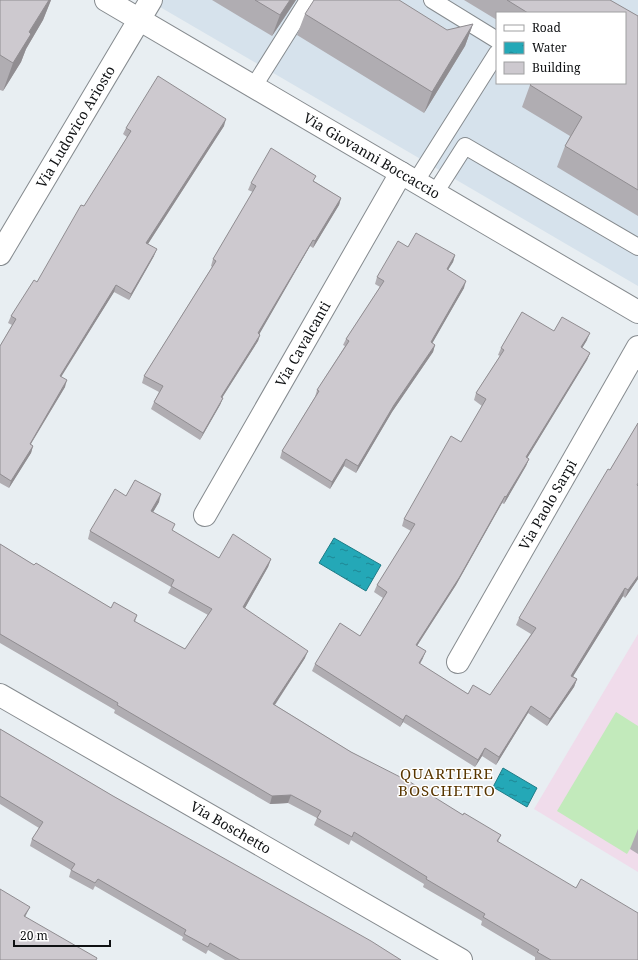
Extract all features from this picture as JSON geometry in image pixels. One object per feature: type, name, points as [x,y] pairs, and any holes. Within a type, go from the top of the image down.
[{"type":"street","name":"Via Giovanni Boccaccio","points":[[106,0],[638,312]]},
{"type":"street","name":"Via Ludovico Ariosto","points":[[0,254],[151,0]]},
{"type":"street","name":"Via Cavalcanti","points":[[205,515],[408,177]]},
{"type":"street","name":"Via Paolo Sarpi","points":[[458,662],[638,348]]},
{"type":"street","name":"Via Boschetto","points":[[0,695],[461,960]]},
{"type":"lane","points":[[254,86],[308,0]]},
{"type":"lane","points":[[432,0],[496,39]]},
{"type":"lane","points":[[408,177],[496,55]]},
{"type":"lane","points":[[435,193],[465,146],[638,247]]},
{"type":"shaded area","points":[[148,0],[638,0],[638,286]]},
{"type":"shaded area","points":[[638,634],[638,872],[534,809]]},
{"type":"green space","points":[[616,712],[638,726],[638,836],[627,854],[557,811]]},
{"type":"water","points":[[334,538],[381,565],[366,591],[319,563]]},
{"type":"water","points":[[503,768],[537,788],[527,807],[493,787]]},
{"type":"building","points":[[0,0],[49,0],[29,32],[31,34],[13,63],[0,55]]},
{"type":"building","points":[[255,0],[290,0],[280,15]]},
{"type":"building","points":[[314,0],[399,0],[447,30],[473,24],[432,92],[305,14]]},
{"type":"building","points":[[507,0],[610,0],[638,16],[638,190],[565,146],[582,117],[530,85],[626,84],[626,12],[526,12]]},
{"type":"building","points":[[158,76],[226,119],[146,243],[157,249],[131,294],[116,285],[60,376],[67,380],[30,444],[33,446],[11,481],[0,474],[0,346],[16,319],[11,316],[34,280],[37,282],[81,205],[84,206],[131,131],[126,128]]},
{"type":"building","points":[[271,148],[316,176],[313,181],[341,198],[315,241],[313,240],[258,333],[260,335],[221,397],[223,398],[203,433],[154,402],[163,386],[144,376],[216,261],[213,259],[256,186],[251,183]]},
{"type":"building","points":[[416,233],[455,255],[447,269],[466,281],[431,342],[435,345],[394,405],[358,466],[346,459],[332,482],[282,451],[319,391],[317,390],[349,341],[346,339],[384,281],[377,277],[398,241],[408,247]]},
{"type":"building","points":[[522,312],[554,331],[562,317],[590,333],[581,347],[590,353],[526,457],[529,459],[506,497],[505,496],[459,578],[416,645],[426,651],[419,663],[468,694],[473,685],[490,695],[536,628],[519,618],[608,469],[610,470],[638,423],[638,576],[628,590],[625,588],[571,676],[577,679],[550,719],[531,706],[499,757],[485,748],[478,760],[406,715],[403,720],[315,664],[340,623],[360,636],[387,592],[377,585],[415,524],[404,519],[451,436],[461,442],[486,399],[476,393],[504,350],[501,348]]},
{"type":"building","points":[[135,480],[161,494],[151,511],[175,524],[172,530],[219,558],[233,534],[271,559],[243,607],[308,651],[273,704],[351,752],[410,782],[463,815],[464,813],[501,835],[497,841],[576,888],[581,879],[638,913],[638,960],[551,960],[537,952],[539,950],[483,917],[485,914],[426,879],[427,877],[354,832],[352,837],[317,818],[321,811],[291,795],[272,796],[0,634],[0,544],[34,565],[36,563],[111,608],[114,602],[137,615],[134,621],[185,649],[212,609],[171,586],[174,580],[90,531],[115,489],[126,496]]},
{"type":"building","points":[[0,729],[113,796],[371,941],[401,960],[240,960],[210,943],[208,947],[184,934],[186,930],[98,879],[95,883],[71,870],[75,864],[32,839],[43,822],[0,796]]},
{"type":"building","points":[[0,889],[30,907],[24,916],[97,958],[96,960],[0,960]]},
{"type":"district","name":"QUARTIERE BOSCHETTO","points":[[447,782]]}]
